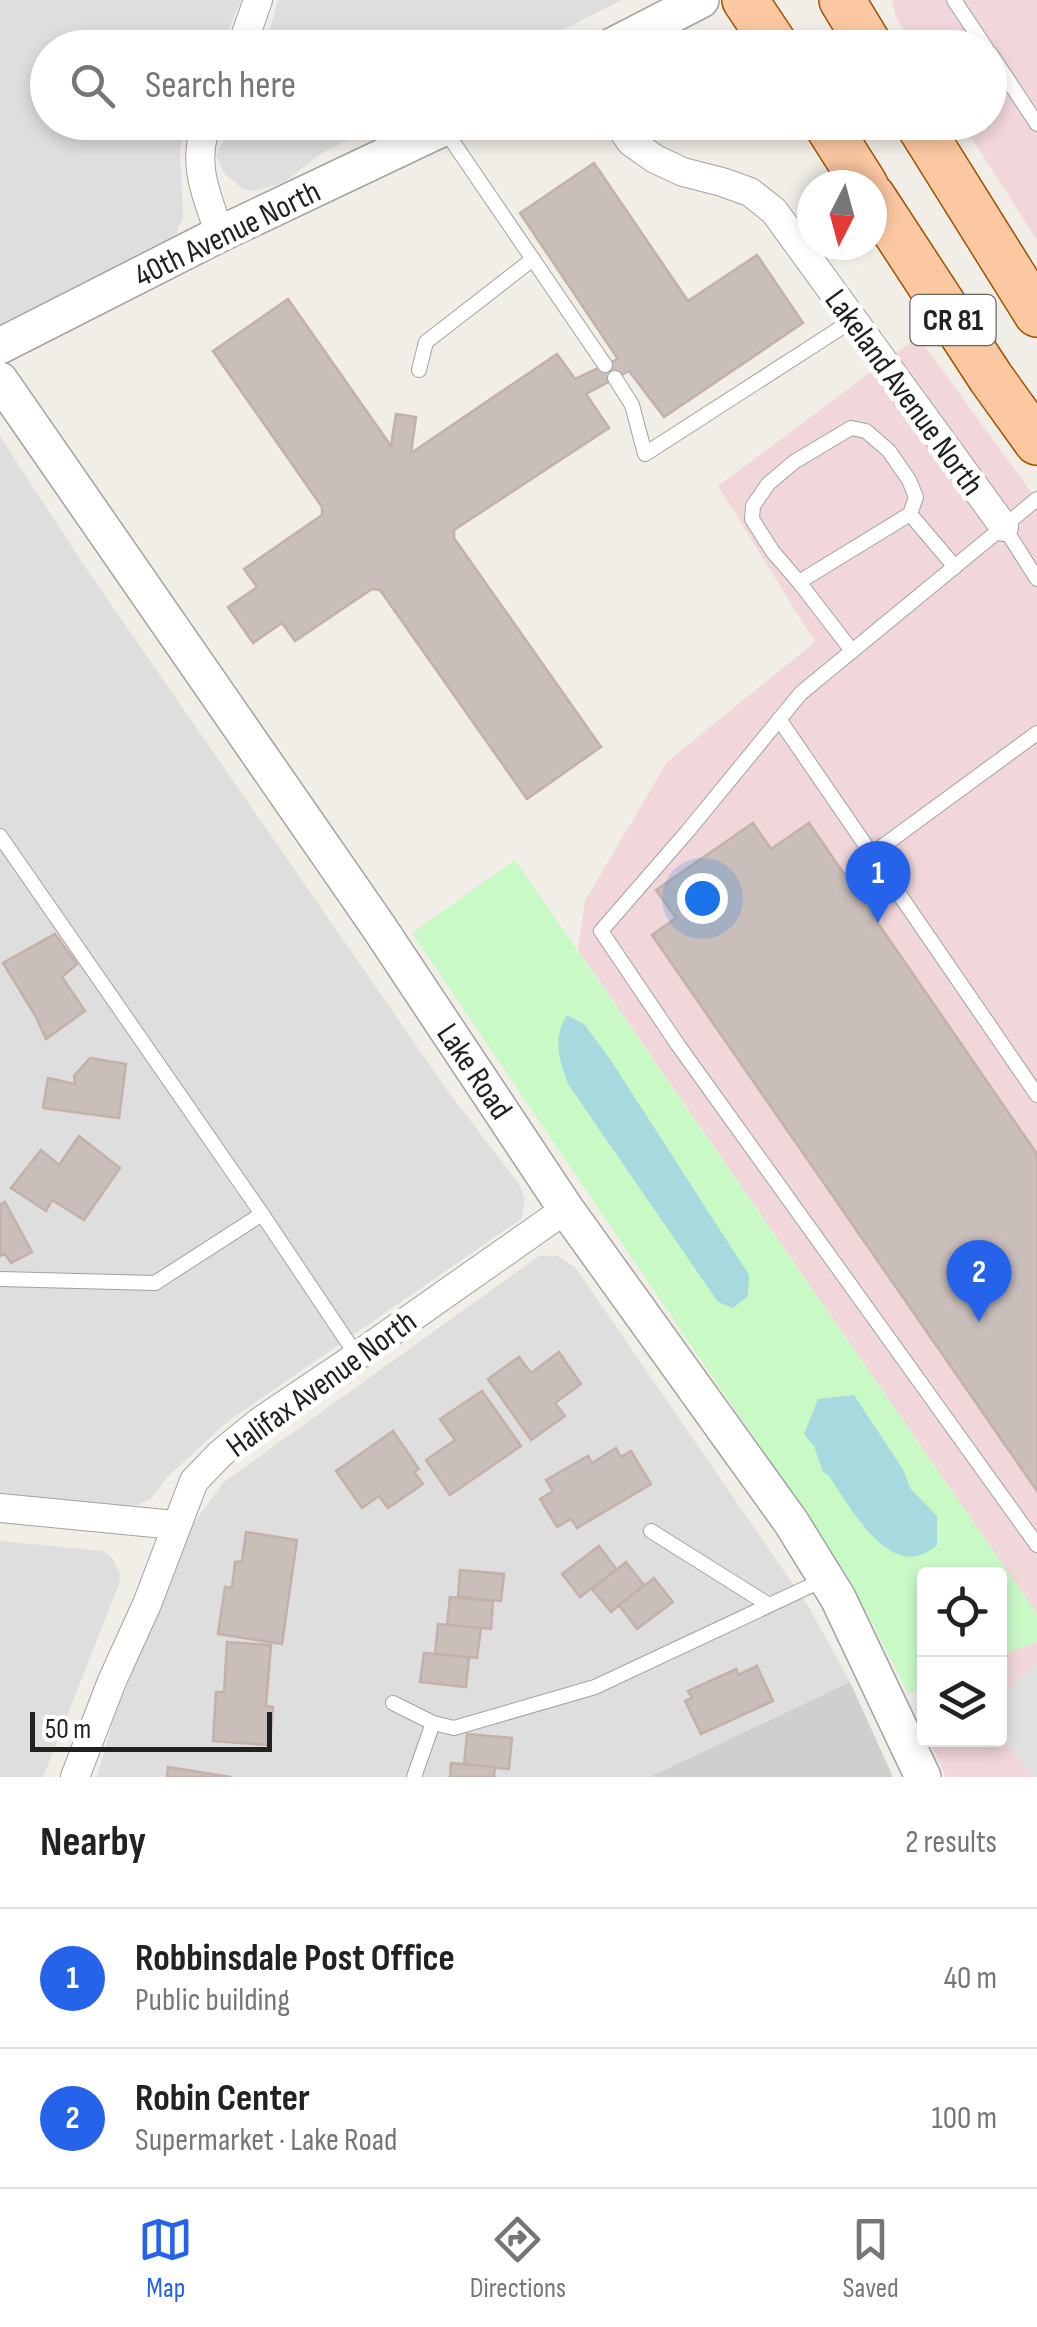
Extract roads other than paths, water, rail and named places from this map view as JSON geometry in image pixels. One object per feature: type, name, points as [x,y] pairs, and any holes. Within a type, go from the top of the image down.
[{"type":"main road","points":[[745,0],[764,30]]},
{"type":"main road","points":[[842,0],[860,30]]},
{"type":"main road","points":[[836,140],[855,170]]},
{"type":"main road","name":"CR 81","points":[[927,140],[1037,314]]},
{"type":"main road","name":"CR 81","points":[[887,219],[1037,442]]},
{"type":"street","points":[[247,30],[258,0]]},
{"type":"street","points":[[643,30],[701,0]]},
{"type":"street","points":[[202,140],[202,184],[220,234]]},
{"type":"street","name":"40th Avenue North","points":[[0,346],[220,234],[420,140]]},
{"type":"street","name":"Lakeland Avenue North","points":[[630,140],[655,159],[683,172],[750,192],[774,211],[1004,527]]},
{"type":"street","name":"Lake Road","points":[[0,380],[378,926],[566,1209],[791,1522],[838,1598],[923,1777]]},
{"type":"street","name":"Halifax Avenue North","points":[[75,1777],[194,1481],[258,1422],[566,1209]]},
{"type":"street","points":[[0,1508],[175,1525]]},
{"type":"lane","points":[[954,0],[974,30]]},
{"type":"lane","points":[[1007,79],[1037,124]]},
{"type":"lane","points":[[459,140],[605,365]]},
{"type":"lane","points":[[419,370],[426,342],[533,259]]},
{"type":"lane","points":[[615,378],[632,405],[645,454],[853,320]]},
{"type":"lane","points":[[799,582],[910,514],[916,497],[909,480],[889,451],[866,431],[850,428],[794,462],[768,484],[752,506],[752,519],[772,552],[852,652]]},
{"type":"lane","points":[[1037,499],[801,694],[601,931],[689,1061],[1037,1545]]},
{"type":"lane","points":[[910,514],[955,567]]},
{"type":"lane","points":[[1004,527],[1037,579]]},
{"type":"lane","points":[[780,719],[1037,1095]]},
{"type":"lane","points":[[872,854],[1037,734]]},
{"type":"lane","points":[[0,836],[357,1356]]},
{"type":"lane","points":[[0,1279],[155,1283],[262,1214]]},
{"type":"lane","points":[[651,1531],[769,1605]]},
{"type":"lane","points":[[394,1703],[433,1723],[454,1728],[595,1687],[826,1578]]},
{"type":"lane","points":[[414,1777],[433,1723]]},
{"type":"water","points":[[567,1015],[584,1024],[610,1059],[749,1275],[748,1296],[733,1308],[718,1302],[568,1084],[558,1041]]},
{"type":"water","points":[[854,1395],[904,1471],[910,1488],[937,1516],[937,1545],[920,1555],[904,1556],[874,1538],[823,1472],[814,1446],[804,1434],[818,1399]]},
{"type":"place","name":"Robbinsdale Post Office","points":[[878,923]]},
{"type":"place","name":"Robin Center","points":[[979,1322]]}]
